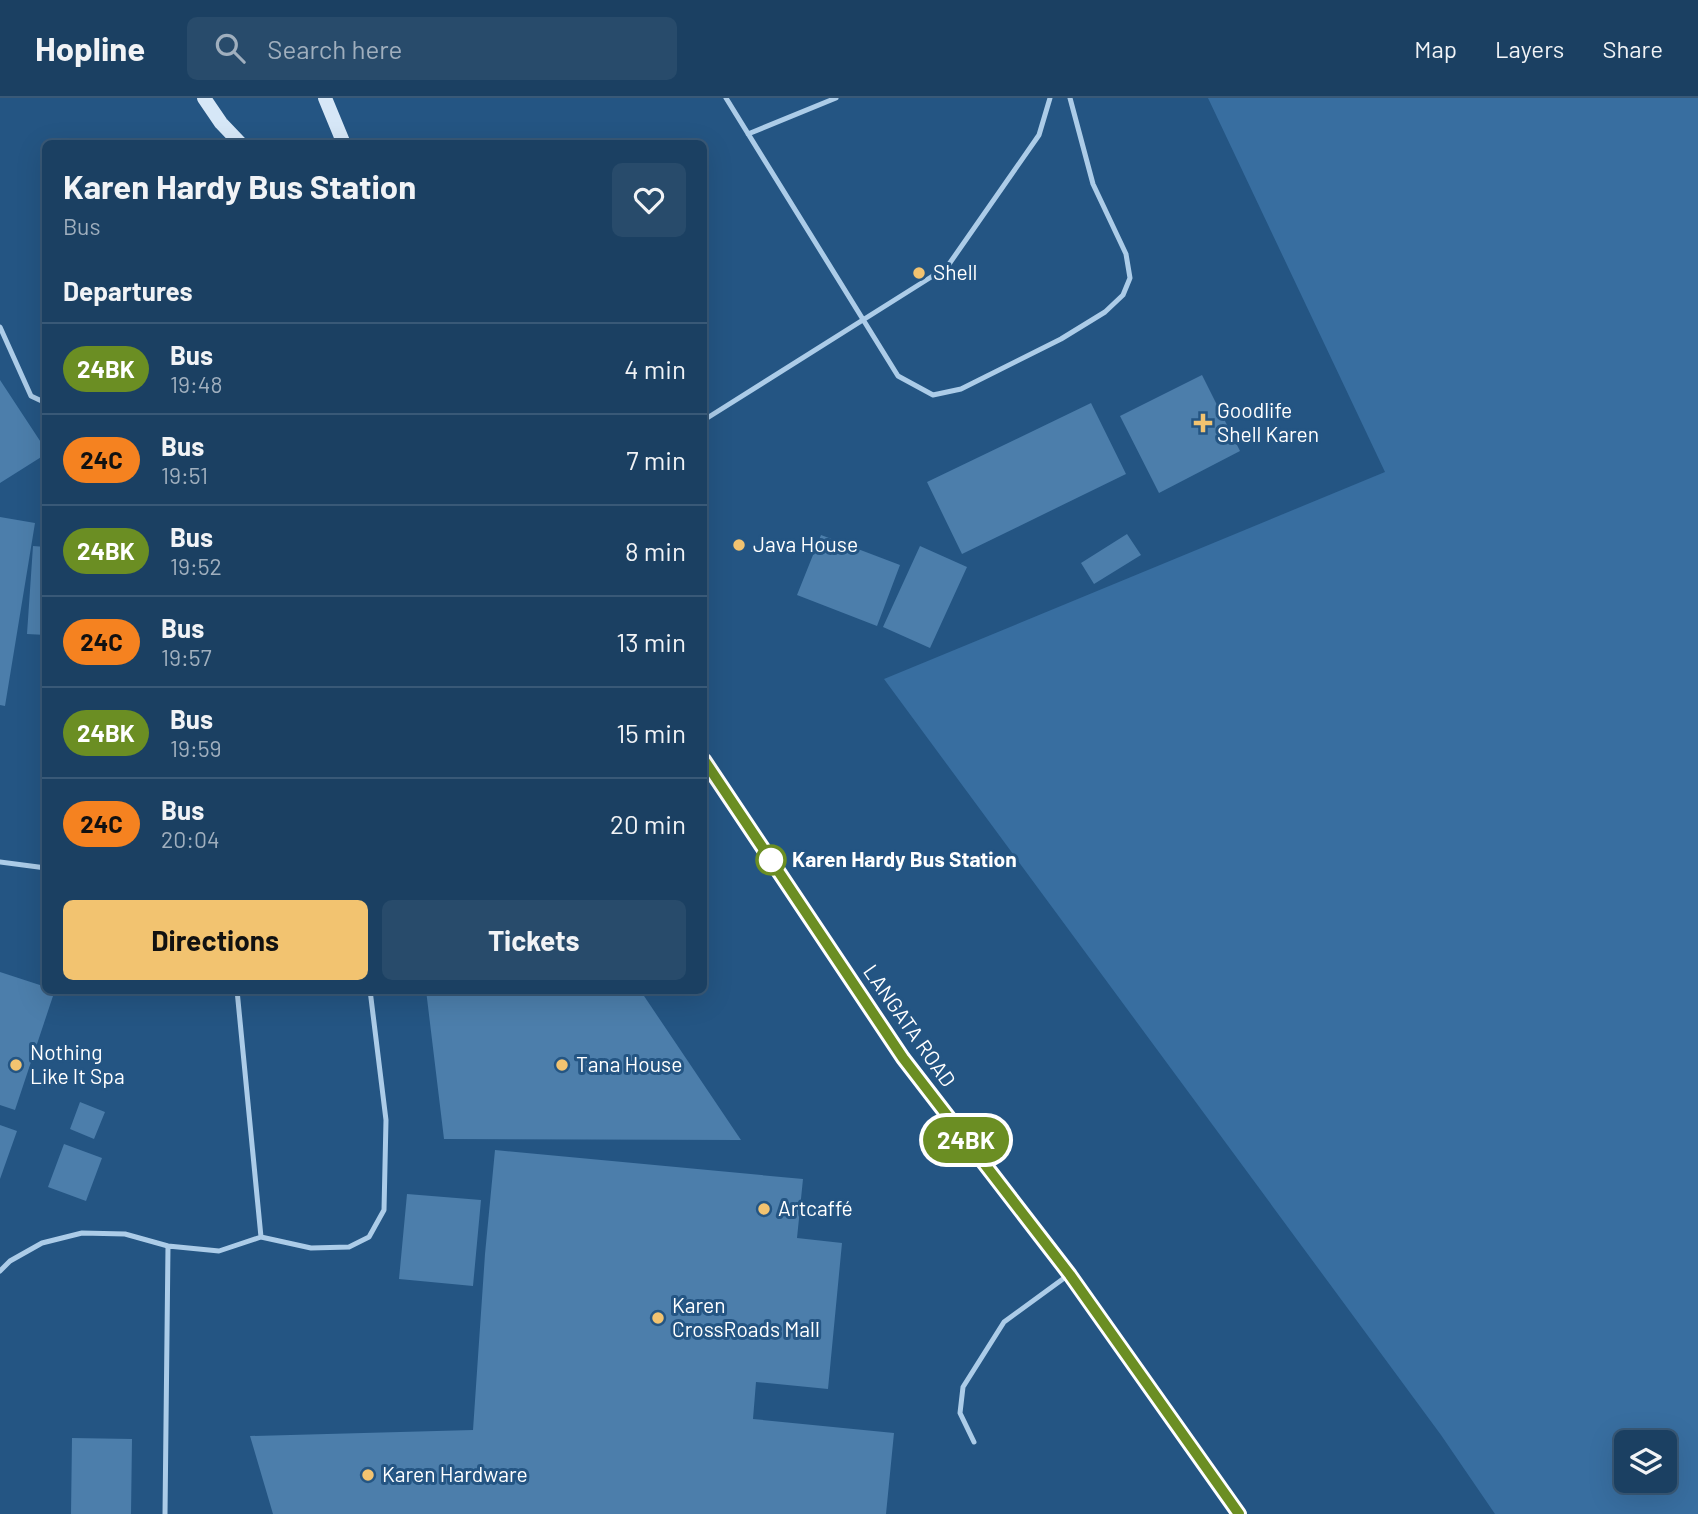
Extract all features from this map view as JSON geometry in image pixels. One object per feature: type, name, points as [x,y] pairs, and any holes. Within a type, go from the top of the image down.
[{"type":"main road","points":[[204,98],[237,140]]},
{"type":"main road","points":[[325,98],[342,140]]},
{"type":"main road","name":"LANGATA ROAD","points":[[707,764],[903,1058],[1070,1275],[1239,1514]]},
{"type":"lane","points":[[726,98],[898,376],[933,395],[961,389],[1061,339],[1105,312],[1123,295],[1130,278],[1126,254],[1093,184],[1070,98]]},
{"type":"lane","points":[[748,135],[836,98]]},
{"type":"lane","points":[[707,418],[947,267],[1039,135],[1049,98]]},
{"type":"lane","points":[[0,327],[31,396],[42,401]]},
{"type":"lane","points":[[0,862],[42,867]]},
{"type":"lane","points":[[237,994],[261,1237]]},
{"type":"lane","points":[[0,1271],[10,1261],[42,1243],[82,1233],[125,1234],[168,1247],[219,1251],[261,1237],[311,1248],[349,1247],[369,1237],[384,1210],[386,1119],[370,994]]},
{"type":"lane","points":[[165,1514],[168,1247]]},
{"type":"lane","points":[[974,1442],[960,1413],[963,1387],[1004,1322],[1070,1275]]},
{"type":"shaded area","points":[[1208,98],[1698,98],[1698,1514],[1495,1514],[1441,1435],[884,679],[1385,472]]},
{"type":"building","points":[[1202,375],[1240,451],[1159,493],[1120,416]]},
{"type":"building","points":[[0,380],[42,444],[42,457],[0,483]]},
{"type":"building","points":[[1091,403],[1126,474],[962,554],[927,482]]},
{"type":"building","points":[[0,517],[35,523],[5,706],[0,705]]},
{"type":"building","points":[[1127,534],[1141,555],[1094,584],[1081,563]]},
{"type":"building","points":[[821,535],[900,565],[877,626],[797,595]]},
{"type":"building","points":[[33,546],[42,547],[42,635],[27,634]]},
{"type":"building","points":[[920,546],[967,567],[930,648],[883,627]]},
{"type":"building","points":[[0,972],[42,986],[42,994],[54,994],[15,1110],[0,1105]]},
{"type":"building","name":"Tana House","points":[[426,994],[643,994],[741,1140],[444,1139]]},
{"type":"building","points":[[80,1102],[105,1112],[94,1139],[70,1129]]},
{"type":"building","points":[[0,1125],[17,1131],[0,1179]]},
{"type":"building","points":[[64,1144],[102,1158],[86,1201],[48,1187]]},
{"type":"building","name":"Karen CrossRoads Mall","points":[[495,1150],[803,1179],[797,1238],[842,1243],[828,1389],[756,1382],[753,1419],[894,1433],[886,1514],[273,1514],[250,1436],[473,1430]]},
{"type":"building","points":[[407,1194],[481,1200],[473,1286],[399,1279]]},
{"type":"building","points":[[72,1438],[132,1439],[131,1514],[71,1514]]},
{"type":"bus line","name":"24BK","points":[[707,764],[903,1058],[1070,1275],[1239,1514]]},
{"type":"place","name":"Shell","points":[[919,273]]},
{"type":"place","name":"Goodlife Shell Karen","points":[[1203,423]]},
{"type":"place","name":"Java House","points":[[739,545]]},
{"type":"place","name":"Karen Hardy Bus Station","points":[[771,860]]},
{"type":"place","name":"Nothing Like It Spa","points":[[16,1065]]},
{"type":"place","name":"Tana House","points":[[562,1065]]},
{"type":"place","name":"Artcaffé","points":[[764,1209]]},
{"type":"place","name":"Karen CrossRoads Mall","points":[[658,1318]]},
{"type":"place","name":"Karen Hardware","points":[[368,1475]]}]
